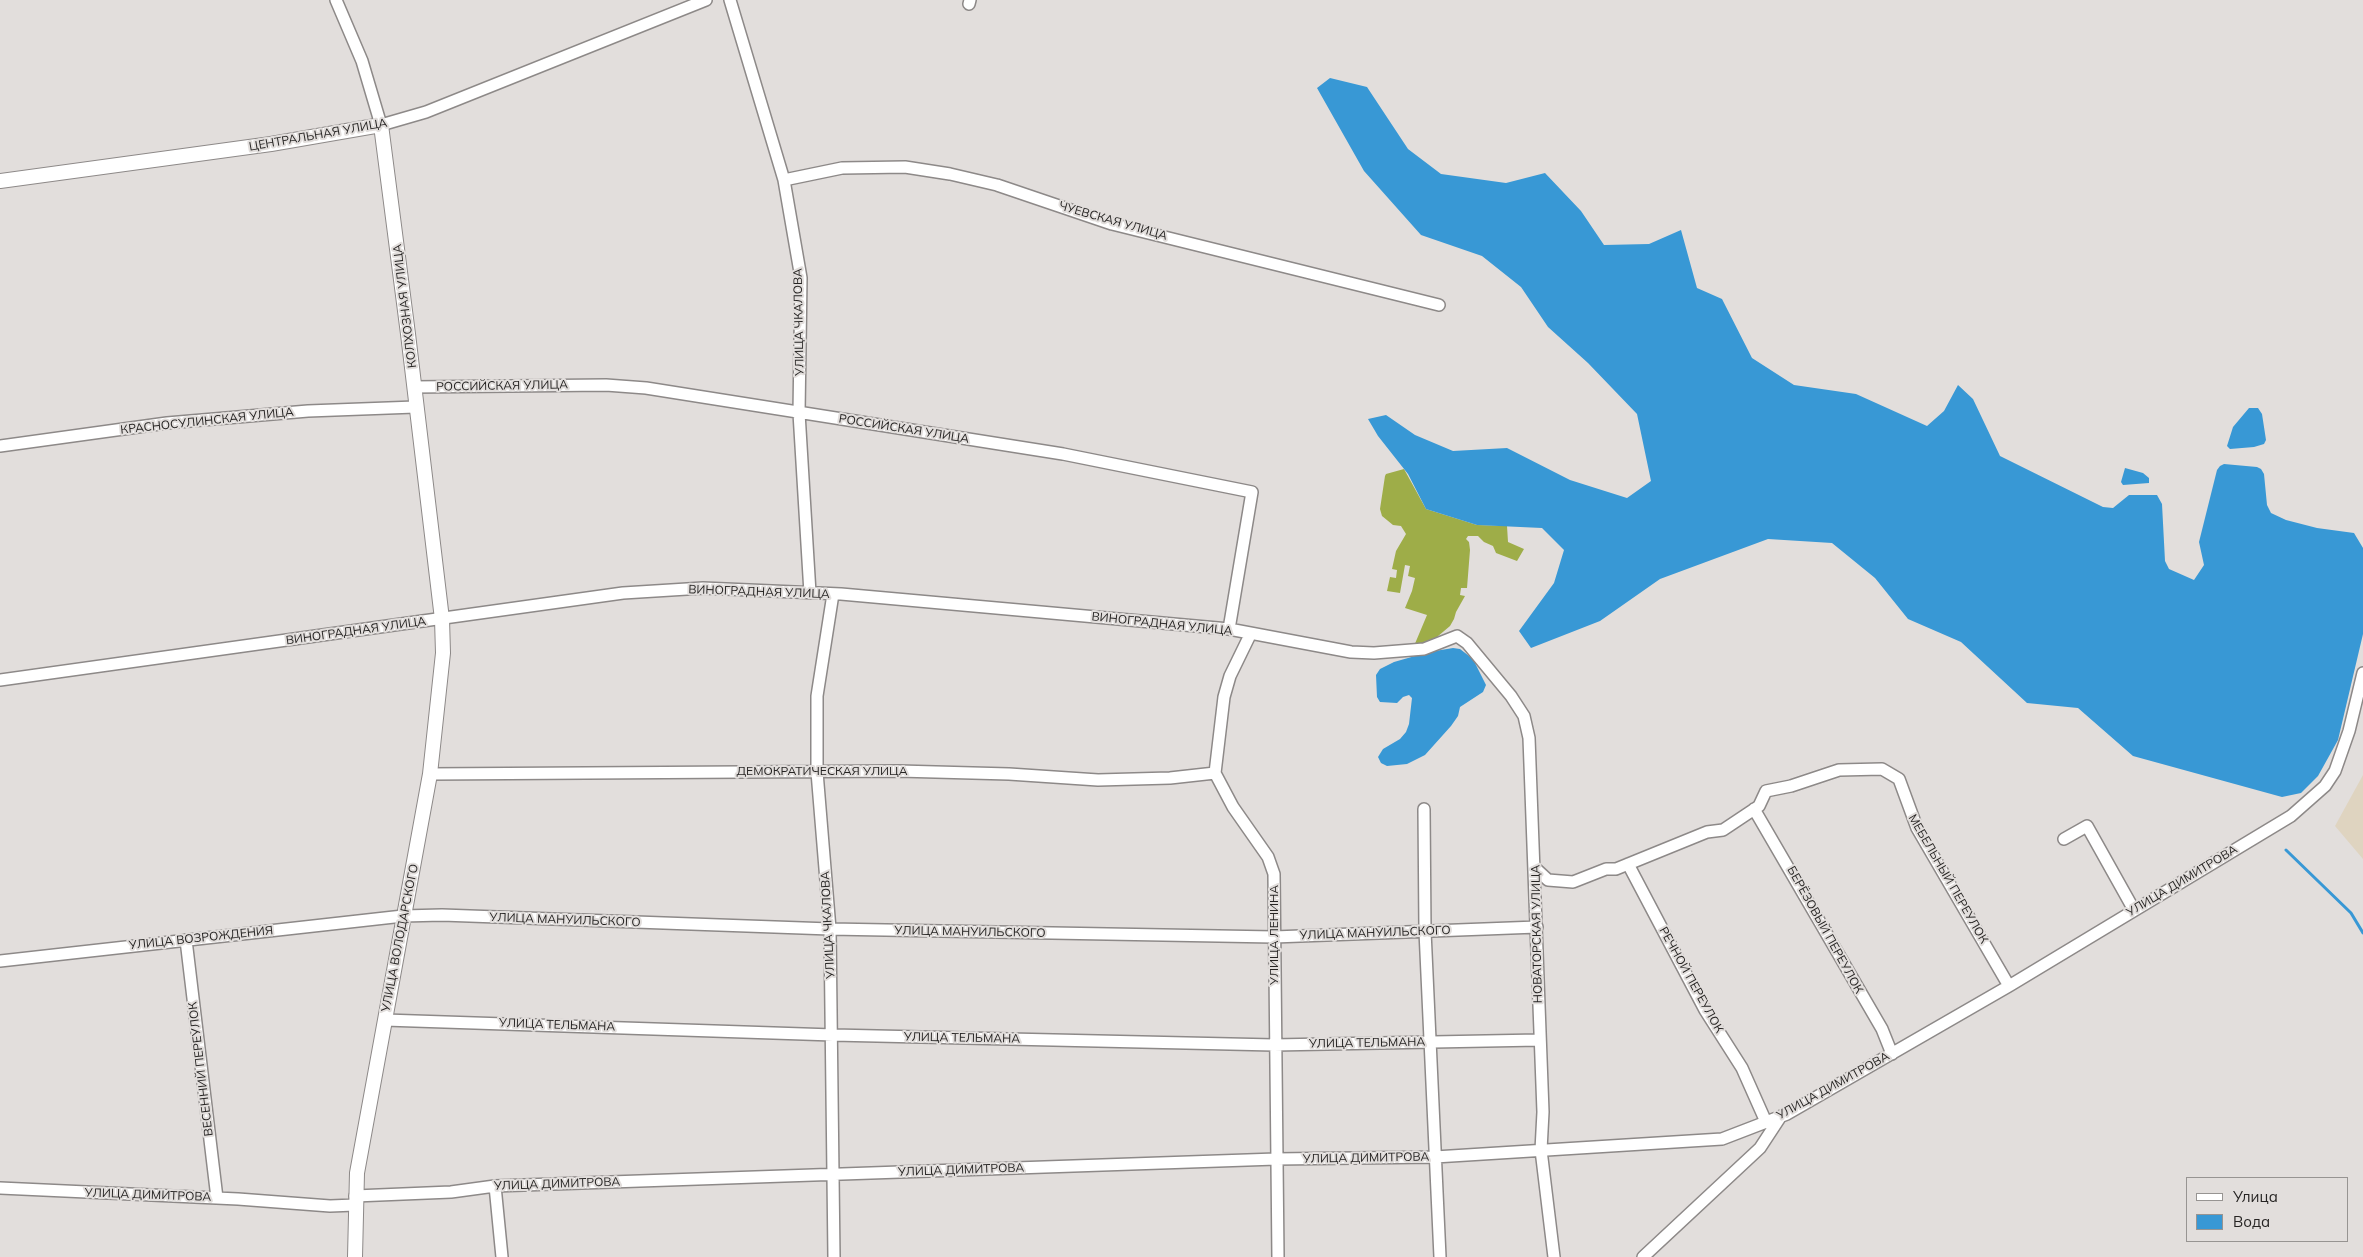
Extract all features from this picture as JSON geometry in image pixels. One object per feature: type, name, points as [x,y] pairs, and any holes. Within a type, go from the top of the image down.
[{"type":"street","name":"КОЛХОЗНАЯ УЛИЦА","points":[[336,0],[362,61],[386,154],[442,619]]},
{"type":"street","name":"ЦЕНТРАЛЬНАЯ УЛИЦА","points":[[0,181],[271,144],[380,126],[426,112],[706,0]]},
{"type":"street","name":"УЛИЦА ЧКАЛОВА","points":[[730,0],[784,180],[801,278],[799,413],[810,593]]},
{"type":"street","name":"ЧУЕВСКАЯ УЛИЦА","points":[[784,180],[842,168],[905,167],[950,174],[997,184],[1112,224],[1439,305]]},
{"type":"street","name":"РОССИЙСКАЯ УЛИЦА","points":[[414,387],[606,385],[646,388],[1063,454],[1252,492],[1229,629]]},
{"type":"street","name":"КРАСНОСУЛИНСКАЯ УЛИЦА","points":[[0,446],[167,423],[308,411],[416,407]]},
{"type":"street","name":"ВИНОГРАДНАЯ УЛИЦА","points":[[0,680],[623,593],[703,588],[833,594],[1229,629],[1250,635],[1315,644],[1351,652],[1374,653],[1424,649],[1457,636]]},
{"type":"street","name":"УЛИЦА ЧКАЛОВА","points":[[833,594],[816,696],[817,772],[830,929],[834,1257]]},
{"type":"street","name":"УЛИЦА ВОЛОДАРСКОГО","points":[[355,1257],[355,1200],[363,1140],[430,774],[442,678],[442,619]]},
{"type":"street","points":[[1215,773],[1224,697],[1230,676],[1250,635]]},
{"type":"street","name":"НОВАТОРСКАЯ УЛИЦА","points":[[1457,636],[1467,643],[1511,696],[1524,716],[1529,738],[1536,868],[1539,1040],[1544,1112],[1541,1150],[1554,1257]]},
{"type":"street","name":"УЛИЦА ДИМИТРОВА","points":[[0,1188],[217,1198],[330,1206],[355,1200],[451,1192],[495,1186],[1276,1159],[1436,1157],[1722,1139],[1780,1116],[1892,1054],[2009,986],[2291,816],[2325,786],[2335,771],[2349,731],[2363,673]]},
{"type":"street","name":"МЕБЕЛЬНЫЙ ПЕРЕУЛОК","points":[[1536,868],[1548,880],[1573,882],[1606,869],[1616,869],[1707,832],[1723,830],[1758,806],[1766,791],[1791,786],[1839,770],[1882,769],[1899,780],[1917,828],[2009,986]]},
{"type":"street","name":"ДЕМОКРАТИЧЕСКАЯ УЛИЦА","points":[[430,774],[979,773],[1098,780],[1170,778],[1215,773]]},
{"type":"street","name":"УЛИЦА ЛЕНИНА","points":[[1215,773],[1233,807],[1268,856],[1274,874],[1274,1045],[1278,1257]]},
{"type":"street","points":[[1424,809],[1426,931],[1440,1257]]},
{"type":"street","name":"БЕРЁЗОВЫЙ ПЕРЕУЛОК","points":[[1754,809],[1882,1029],[1892,1054]]},
{"type":"street","points":[[2064,839],[2088,826],[2134,910]]},
{"type":"street","name":"РЕЧНОЙ ПЕРЕУЛОК","points":[[1628,864],[1705,1010],[1742,1068],[1766,1122]]},
{"type":"street","name":"УЛИЦА МАНУИЛЬСКОГО","points":[[403,916],[442,915],[830,929],[1274,937],[1537,927]]},
{"type":"street","name":"УЛИЦА ВОЗРОЖДЕНИЯ","points":[[0,960],[403,916]]},
{"type":"street","name":"ВЕСЕННИЙ ПЕРЕУЛОК","points":[[186,940],[217,1198]]},
{"type":"street","name":"УЛИЦА ТЕЛЬМАНА","points":[[385,1020],[832,1035],[1274,1045],[1539,1040]]},
{"type":"street","points":[[1643,1257],[1760,1148],[1780,1116]]},
{"type":"street","points":[[495,1186],[502,1257]]},
{"type":"shaded area","points":[[2363,775],[2363,859],[2335,826]]},
{"type":"green space","points":[[1404,469],[1426,509],[1477,525],[1507,526],[1508,542],[1524,549],[1517,561],[1496,553],[1493,546],[1484,542],[1478,536],[1468,536],[1466,539],[1469,542],[1470,550],[1467,588],[1461,588],[1460,595],[1465,596],[1454,619],[1450,626],[1437,637],[1414,646],[1427,615],[1405,608],[1415,578],[1408,576],[1410,566],[1405,565],[1400,593],[1387,591],[1390,577],[1396,578],[1397,570],[1392,569],[1396,551],[1406,534],[1401,526],[1393,525],[1382,516],[1380,509],[1386,474]]},
{"type":"water","points":[[1330,78],[1367,87],[1408,149],[1441,174],[1506,183],[1545,173],[1581,211],[1604,245],[1649,244],[1681,230],[1697,288],[1722,299],[1752,358],[1794,385],[1856,394],[1927,426],[1944,411],[1958,385],[1973,399],[2000,456],[2103,507],[2113,508],[2129,495],[2157,495],[2162,504],[2165,561],[2169,569],[2194,580],[2204,565],[2199,542],[2217,470],[2224,464],[2261,469],[2264,474],[2267,505],[2271,513],[2286,520],[2317,528],[2354,533],[2363,548],[2363,634],[2338,740],[2318,776],[2301,793],[2282,797],[2133,756],[2078,708],[2027,703],[1961,642],[1908,619],[1875,578],[1832,543],[1768,539],[1660,579],[1600,621],[1531,648],[1519,631],[1554,583],[1564,550],[1542,528],[1477,525],[1426,509],[1408,474],[1378,436],[1368,419],[1386,415],[1415,435],[1453,451],[1507,448],[1570,480],[1627,498],[1651,481],[1637,414],[1588,363],[1548,327],[1521,287],[1482,256],[1421,235],[1364,171],[1317,88]]},
{"type":"water","points":[[2249,408],[2258,408],[2262,414],[2266,440],[2264,444],[2254,447],[2230,449],[2227,446],[2233,427]]},
{"type":"water","points":[[2125,468],[2143,473],[2149,478],[2149,483],[2123,485],[2121,482]]},
{"type":"water","points":[[1453,648],[1460,649],[1473,659],[1486,685],[1483,692],[1460,707],[1458,716],[1451,726],[1425,755],[1407,764],[1387,766],[1381,763],[1378,757],[1383,749],[1400,739],[1406,732],[1409,724],[1412,698],[1409,695],[1403,697],[1397,703],[1380,702],[1377,697],[1376,675],[1380,669],[1394,662],[1429,652]]},
{"type":"waterway","points":[[2286,850],[2351,913],[2363,933]]}]
